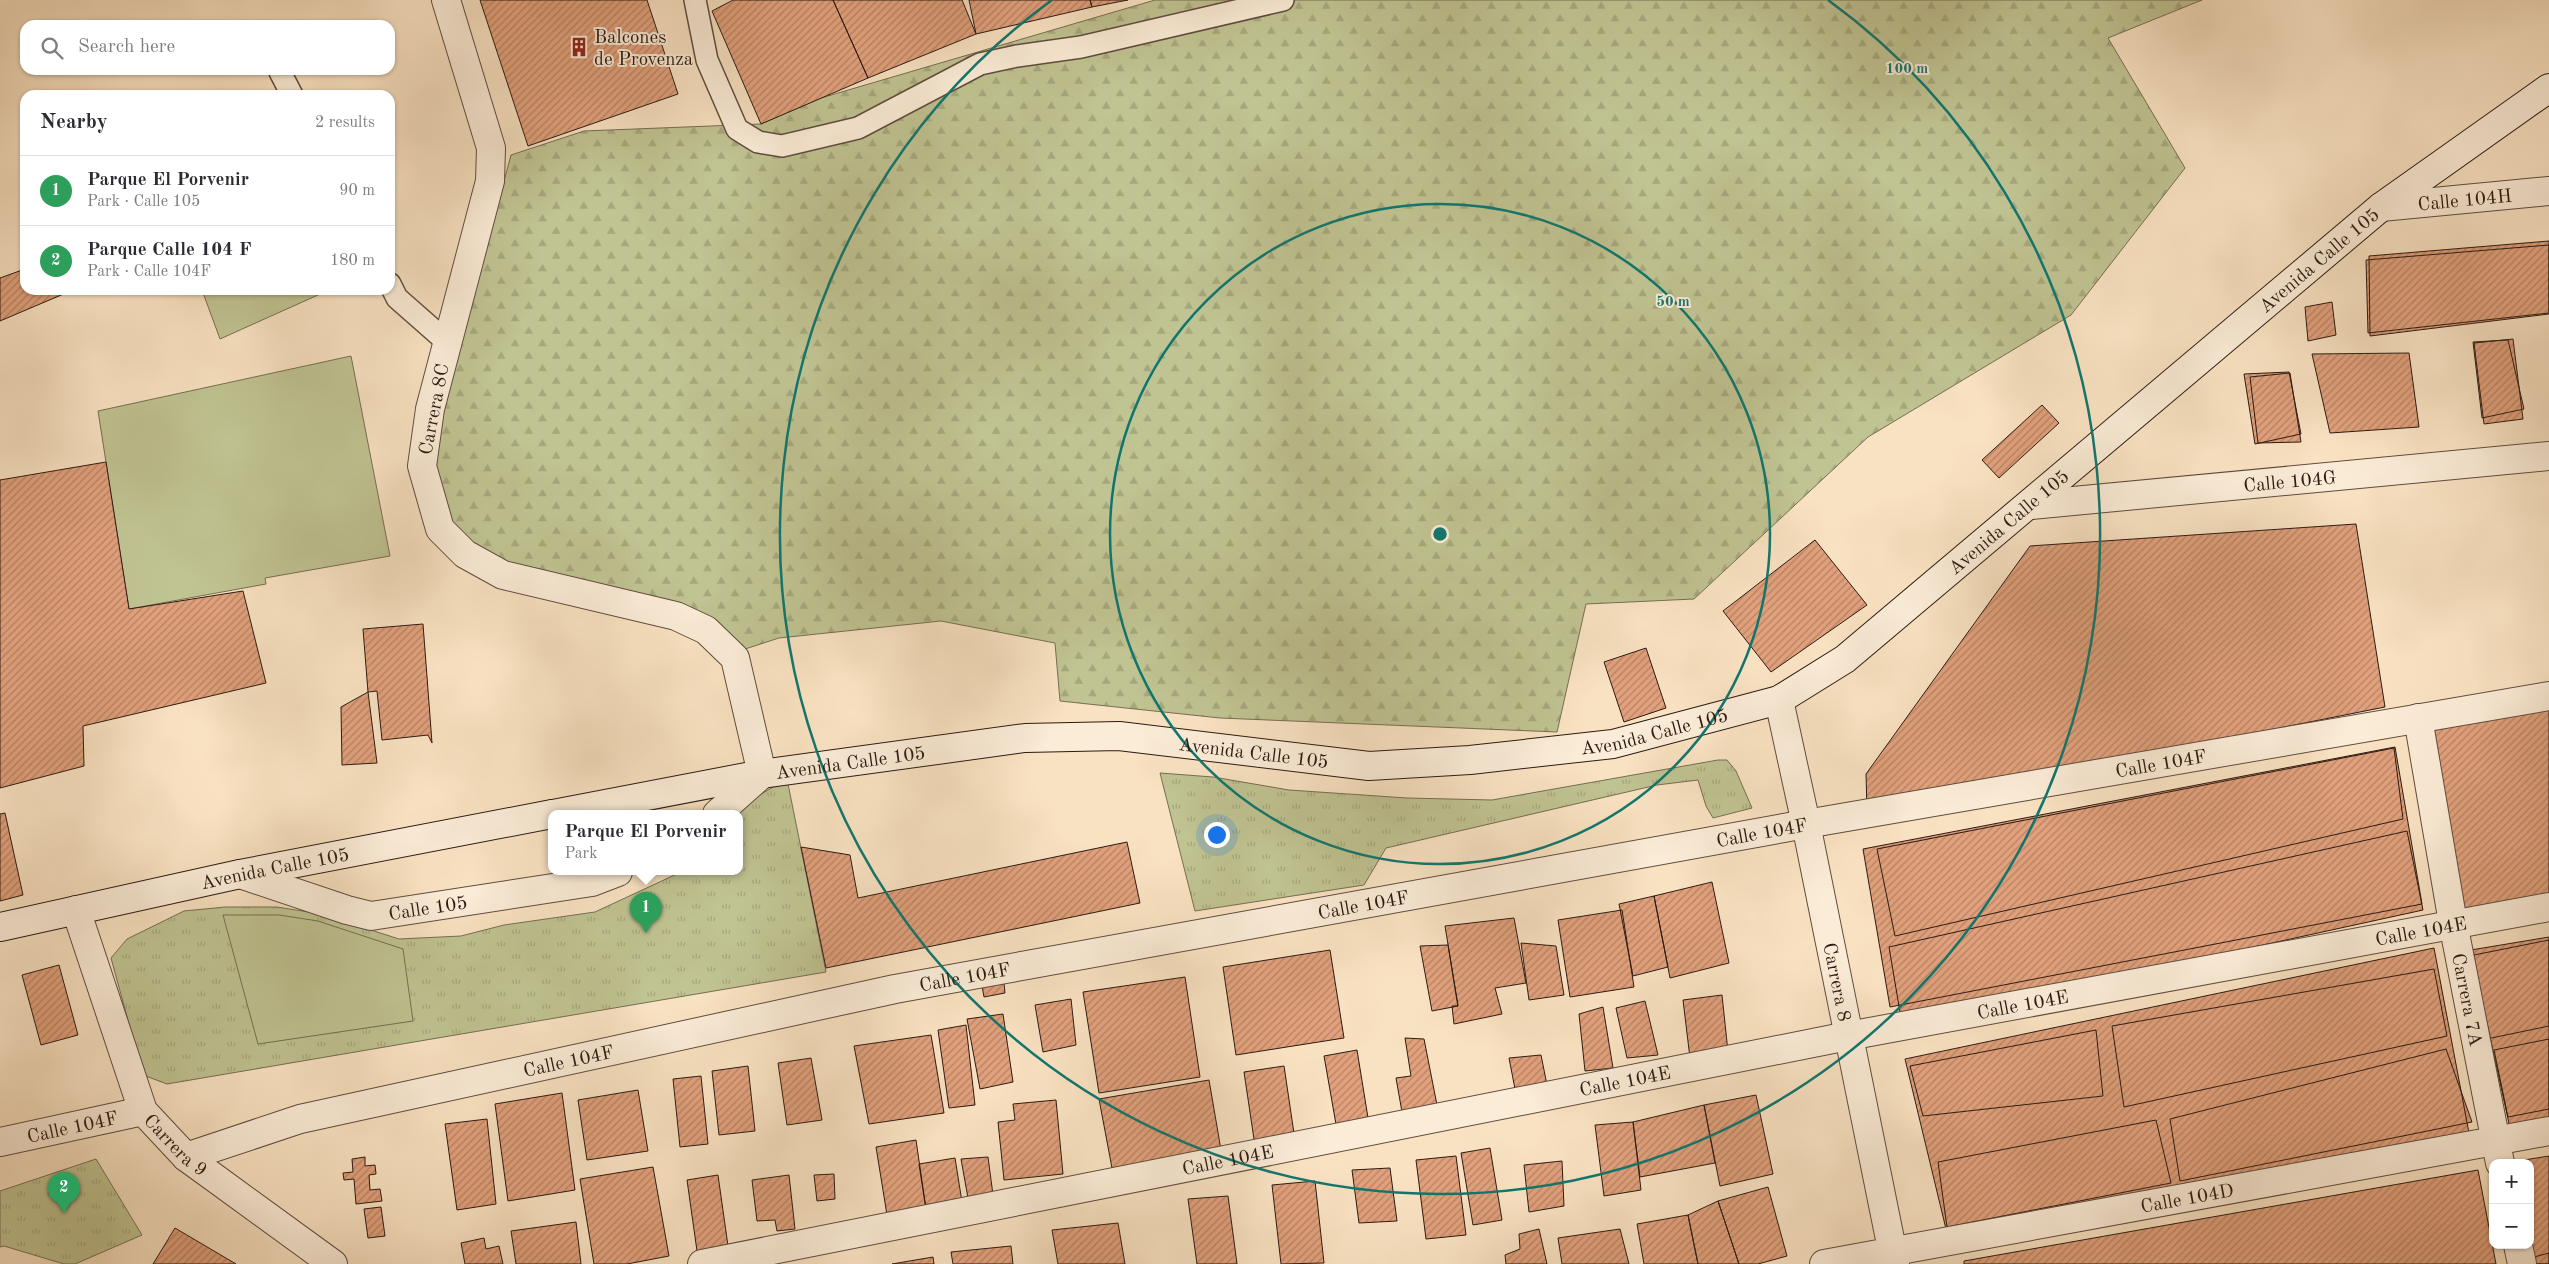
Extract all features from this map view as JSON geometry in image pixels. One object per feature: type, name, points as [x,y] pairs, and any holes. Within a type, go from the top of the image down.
[{"type":"street","name":"Carrera 8C","points":[[446,0],[491,148],[490,181],[430,410],[422,466],[440,529],[465,554],[503,575],[676,616],[706,630],[735,658],[762,774]]},
{"type":"street","name":"Avenida Calle 105","points":[[574,810],[762,774],[1034,738],[1119,736],[1369,766],[1470,760],[1612,744],[1779,700],[1845,659],[2381,207],[2549,88]]},
{"type":"street","name":"Calle 104H","points":[[2381,207],[2549,191]]},
{"type":"street","name":"Calle 104G","points":[[2031,504],[2549,456]]},
{"type":"street","name":"Calle 104F","points":[[186,1157],[300,1119],[895,989],[1806,824],[2549,696]]},
{"type":"street","name":"Carrera 8","points":[[1779,700],[1894,1257]]},
{"type":"street","name":"Carrera 7A","points":[[2418,718],[2453,923],[2498,1152]]},
{"type":"street","points":[[722,810],[762,774]]},
{"type":"street","name":"Avenida Calle 105","points":[[0,927],[240,874],[548,815]]},
{"type":"street","name":"Calle 105","points":[[240,874],[347,910],[372,916],[592,882],[610,875]]},
{"type":"street","name":"Calle 104E","points":[[702,1264],[1848,1036],[2453,923],[2549,907]]},
{"type":"street","name":"Carrera 9","points":[[76,910],[144,1111],[186,1157],[333,1264]]},
{"type":"street","name":"Calle 104F","points":[[0,1142],[144,1111]]},
{"type":"street","name":"Calle 104D","points":[[1824,1264],[1894,1257],[2498,1152],[2549,1131]]},
{"type":"street","points":[[2519,1249],[2522,1264]]},
{"type":"lane","points":[[695,0],[707,60],[737,129],[758,142],[782,146],[858,128],[980,64],[1017,56],[1081,47],[1283,0]]},
{"type":"lane","points":[[282,75],[289,90]]},
{"type":"lane","points":[[395,293],[398,298],[447,342]]},
{"type":"green space","points":[[1155,0],[2202,0],[2108,38],[2185,168],[2071,315],[1868,437],[1694,599],[1586,604],[1557,732],[1220,718],[1060,701],[1055,643],[941,621],[779,638],[739,651],[465,546],[438,499],[434,441],[511,155],[584,131],[761,124],[821,98]]},
{"type":"green space","points":[[204,295],[318,295],[220,339]]},
{"type":"green space","points":[[351,356],[390,556],[265,578],[266,584],[129,609],[98,411]]},
{"type":"green space","points":[[1718,760],[1727,760],[1736,771],[1752,808],[1713,818],[1706,806],[1698,780],[1657,785],[1386,848],[1364,885],[1195,911],[1160,773],[1213,777],[1289,790],[1407,798],[1492,800]]},
{"type":"green space","points":[[787,779],[826,972],[167,1084],[143,1075],[111,958],[127,939],[184,911],[225,907],[277,907],[321,914],[399,939],[461,936],[504,925],[595,912],[675,875],[743,875],[743,810],[739,810],[744,804]]},
{"type":"green space","points":[[223,915],[279,915],[318,921],[403,949],[413,1021],[258,1044]]},
{"type":"green space","points":[[96,1159],[142,1235],[75,1264],[64,1264],[4,1246],[0,1247],[0,1191]]},
{"type":"building","name":"Balcones de Provenza","points":[[480,0],[647,0],[678,94],[528,146]]},
{"type":"building","points":[[733,0],[833,0],[868,78],[761,124],[712,11]]},
{"type":"building","points":[[833,0],[962,0],[976,34],[868,78]]},
{"type":"building","points":[[969,0],[1090,0],[1092,7],[976,34]]},
{"type":"building","points":[[1090,0],[1128,0],[1092,7]]},
{"type":"building","points":[[2549,241],[2549,314],[2370,336],[2369,256]]},
{"type":"building","points":[[2549,245],[2549,313],[2368,333],[2366,260]]},
{"type":"building","points":[[20,271],[20,295],[61,295],[0,321],[0,278]]},
{"type":"building","points":[[2332,302],[2336,335],[2308,341],[2305,307]]},
{"type":"building","points":[[2513,339],[2523,419],[2484,424],[2474,343]]},
{"type":"building","points":[[2508,340],[2524,409],[2482,418],[2473,342]]},
{"type":"building","points":[[2409,353],[2419,427],[2330,433],[2312,354]]},
{"type":"building","points":[[2289,372],[2301,434],[2255,444],[2244,374]]},
{"type":"building","points":[[2290,373],[2301,442],[2258,443],[2250,377]]},
{"type":"building","points":[[2042,405],[2059,423],[1999,478],[1982,460]]},
{"type":"building","points":[[106,462],[129,609],[243,591],[266,683],[83,726],[84,766],[0,788],[0,480]]},
{"type":"building","points":[[2356,524],[2385,707],[1867,810],[1866,774],[2030,546]]},
{"type":"building","points":[[1815,540],[1867,605],[1771,672],[1723,611]]},
{"type":"building","points":[[423,624],[432,743],[428,735],[382,740],[377,691],[368,692],[363,629]]},
{"type":"building","points":[[1646,648],[1666,708],[1624,722],[1604,662]]},
{"type":"building","points":[[368,692],[377,763],[342,765],[341,707]]},
{"type":"building","points":[[2549,708],[2549,893],[2456,910],[2425,732]]},
{"type":"building","points":[[2395,747],[2422,904],[1890,1007],[1863,849]]},
{"type":"building","points":[[2394,748],[2403,819],[1895,936],[1877,849]]},
{"type":"building","points":[[5,813],[23,895],[0,901],[0,814]]},
{"type":"building","points":[[2407,831],[2423,910],[1902,1024],[1889,947]]},
{"type":"building","points":[[1127,842],[1140,903],[826,968],[801,847],[850,855],[858,898]]},
{"type":"building","points":[[1712,882],[1729,963],[1670,978],[1654,896]]},
{"type":"building","points":[[1654,896],[1668,967],[1633,976],[1619,904]]},
{"type":"building","points":[[1622,910],[1634,987],[1570,997],[1558,920]]},
{"type":"building","points":[[1514,918],[1526,983],[1495,988],[1502,1014],[1454,1024],[1452,1006],[1458,1006],[1445,926]]},
{"type":"building","points":[[2549,937],[2549,1122],[2510,1128],[2471,950]]},
{"type":"building","points":[[2549,940],[2549,1026],[2477,1041],[2474,955]]},
{"type":"building","points":[[1521,943],[1556,946],[1564,995],[1529,1000]]},
{"type":"building","points":[[1448,945],[1458,1006],[1432,1011],[1420,946]]},
{"type":"building","points":[[2434,948],[2469,1133],[1946,1229],[1905,1059]]},
{"type":"building","points":[[1330,950],[1344,1038],[1236,1055],[1223,967]]},
{"type":"building","points":[[59,965],[78,1035],[41,1045],[22,975]]},
{"type":"building","points":[[2434,969],[2447,1036],[2124,1107],[2112,1026]]},
{"type":"building","points":[[1185,977],[1200,1077],[1099,1093],[1083,992]]},
{"type":"building","points":[[1004,983],[1005,993],[984,997],[982,986]]},
{"type":"building","points":[[1722,995],[1728,1052],[1690,1058],[1683,1000]]},
{"type":"building","points":[[1071,999],[1076,1045],[1043,1052],[1035,1005]]},
{"type":"building","points":[[1645,1001],[1658,1055],[1627,1058],[1616,1008]]},
{"type":"building","points":[[1603,1007],[1613,1068],[1585,1071],[1579,1014]]},
{"type":"building","points":[[1003,1014],[1013,1082],[980,1089],[967,1019]]},
{"type":"building","points":[[966,1025],[975,1105],[949,1108],[938,1030]]},
{"type":"building","points":[[2096,1030],[2103,1096],[1923,1116],[1910,1066]]},
{"type":"building","points":[[931,1035],[944,1113],[869,1124],[854,1046]]},
{"type":"building","points":[[1405,1038],[1424,1039],[1437,1105],[1402,1112],[1396,1078],[1411,1076]]},
{"type":"building","points":[[2549,1039],[2549,1109],[2508,1117],[2494,1050]]},
{"type":"building","points":[[2446,1049],[2472,1122],[2180,1181],[2170,1119]]},
{"type":"building","points":[[1357,1050],[1369,1124],[1337,1130],[1324,1056]]},
{"type":"building","points":[[1541,1055],[1547,1085],[1515,1089],[1509,1058]]},
{"type":"building","points":[[811,1058],[822,1120],[787,1125],[778,1063]]},
{"type":"building","points":[[748,1066],[755,1131],[719,1135],[712,1071]]},
{"type":"building","points":[[1284,1066],[1295,1140],[1255,1146],[1244,1072]]},
{"type":"building","points":[[701,1076],[708,1144],[680,1147],[673,1079]]},
{"type":"building","points":[[1209,1080],[1221,1150],[1112,1168],[1099,1099]]},
{"type":"building","points":[[638,1090],[648,1151],[587,1160],[578,1100]]},
{"type":"building","points":[[562,1093],[575,1190],[508,1201],[495,1104]]},
{"type":"building","points":[[1756,1095],[1773,1174],[1720,1186],[1704,1105]]},
{"type":"building","points":[[1056,1100],[1063,1174],[1004,1180],[998,1122],[1015,1120],[1013,1104]]},
{"type":"building","points":[[1704,1105],[1715,1163],[1640,1177],[1633,1122]]},
{"type":"building","points":[[487,1119],[496,1204],[457,1210],[445,1124]]},
{"type":"building","points":[[2156,1120],[2171,1183],[1947,1227],[1938,1162]]},
{"type":"building","points":[[1633,1122],[1641,1190],[1604,1196],[1595,1125]]},
{"type":"building","points":[[916,1140],[926,1209],[887,1215],[876,1147]]},
{"type":"building","points":[[1490,1148],[1502,1220],[1473,1225],[1461,1153]]},
{"type":"building","points":[[1456,1156],[1466,1235],[1426,1239],[1416,1160]]},
{"type":"building","points":[[2549,1156],[2549,1264],[2535,1264],[2532,1249],[2534,1249],[2534,1159],[2530,1159]]},
{"type":"building","points":[[365,1157],[365,1166],[375,1165],[376,1174],[369,1175],[370,1190],[380,1189],[382,1201],[356,1204],[354,1179],[344,1180],[343,1173],[353,1172],[352,1159]]},
{"type":"building","points":[[988,1157],[993,1195],[968,1198],[961,1159]]},
{"type":"building","points":[[955,1158],[962,1202],[926,1209],[919,1164]]},
{"type":"building","points":[[1562,1161],[1564,1206],[1529,1212],[1524,1165]]},
{"type":"building","points":[[653,1167],[669,1256],[627,1264],[594,1264],[580,1179]]},
{"type":"building","points":[[1390,1168],[1397,1221],[1359,1223],[1352,1170]]},
{"type":"building","points":[[2478,1170],[2489,1227],[2489,1249],[2493,1249],[2496,1264],[1964,1264],[1964,1261]]},
{"type":"building","points":[[834,1174],[835,1199],[817,1201],[814,1175]]},
{"type":"building","points":[[718,1175],[728,1246],[697,1251],[687,1180]]},
{"type":"building","points":[[789,1175],[795,1229],[777,1231],[775,1220],[757,1221],[752,1180]]},
{"type":"building","points":[[1315,1181],[1324,1263],[1281,1264],[1272,1185]]},
{"type":"building","points":[[1768,1187],[1787,1256],[1758,1264],[1739,1264],[1718,1201]]},
{"type":"building","points":[[1228,1196],[1237,1264],[1197,1264],[1188,1199]]},
{"type":"building","points":[[1718,1201],[1739,1264],[1698,1264],[1688,1215]]},
{"type":"building","points":[[381,1207],[385,1236],[368,1238],[364,1209]]},
{"type":"building","points":[[1688,1215],[1698,1264],[1644,1264],[1637,1224]]},
{"type":"building","points":[[576,1222],[581,1264],[516,1264],[511,1231]]},
{"type":"building","points":[[1118,1223],[1125,1264],[1058,1264],[1052,1230]]},
{"type":"building","points":[[175,1228],[236,1264],[153,1264]]},
{"type":"building","points":[[1539,1229],[1547,1264],[1506,1264],[1505,1255],[1520,1249],[1519,1234]]},
{"type":"building","points":[[1620,1229],[1629,1264],[1562,1264],[1558,1238]]},
{"type":"building","points":[[484,1238],[486,1249],[499,1246],[503,1264],[465,1264],[461,1243]]},
{"type":"building","points":[[1011,1246],[1013,1264],[953,1264],[951,1252]]},
{"type":"building","points":[[2549,1253],[2549,1264],[2536,1264],[2534,1257]]},
{"type":"building","points":[[933,1257],[934,1264],[892,1264]]},
{"type":"place","name":"Balcones de Provenza","points":[[579,47]]},
{"type":"place","name":"Parque El Porvenir","points":[[646,933]]},
{"type":"place","name":"Parque Calle 104 F","points":[[64,1213]]}]
